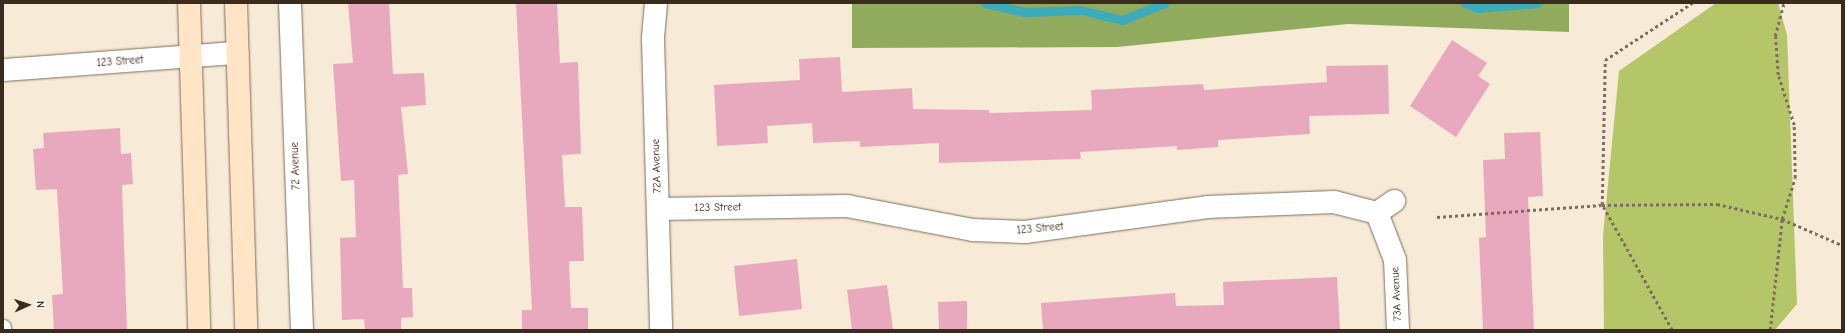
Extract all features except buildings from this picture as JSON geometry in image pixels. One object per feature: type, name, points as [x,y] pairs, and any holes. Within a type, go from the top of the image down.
[{"type":"main road","points":[[188,3],[199,330]]},
{"type":"main road","points":[[236,3],[246,330]]},
{"type":"street","name":"72 Avenue","points":[[290,3],[302,330]]},
{"type":"street","name":"72A Avenue","points":[[656,3],[653,39],[661,330]]},
{"type":"street","name":"123 Street","points":[[3,70],[190,56],[238,54]]},
{"type":"street","name":"123 Street","points":[[658,209],[847,206],[973,230],[1026,232],[1207,207],[1334,202],[1385,207]]},
{"type":"street","name":"73A Avenue","points":[[1385,207],[1395,260],[1398,330]]},
{"type":"path","points":[[1672,330],[1602,205],[1605,60],[1692,3]]},
{"type":"path","points":[[1770,330],[1782,219],[1795,178],[1794,125],[1778,75],[1775,36],[1784,3]]},
{"type":"path","points":[[1437,217],[1602,205],[1717,204],[1782,219],[1842,245]]},
{"type":"green space","points":[[852,3],[1569,3],[1569,32],[1348,24],[1117,47],[852,48]]},
{"type":"green space","points":[[1716,3],[1778,3],[1787,35],[1797,304],[1775,330],[1604,330],[1603,236],[1619,71]]},
{"type":"waterway","points":[[985,3],[1025,12],[1081,10],[1122,20],[1165,3]]},
{"type":"waterway","points":[[1465,3],[1478,8],[1537,3]]}]
